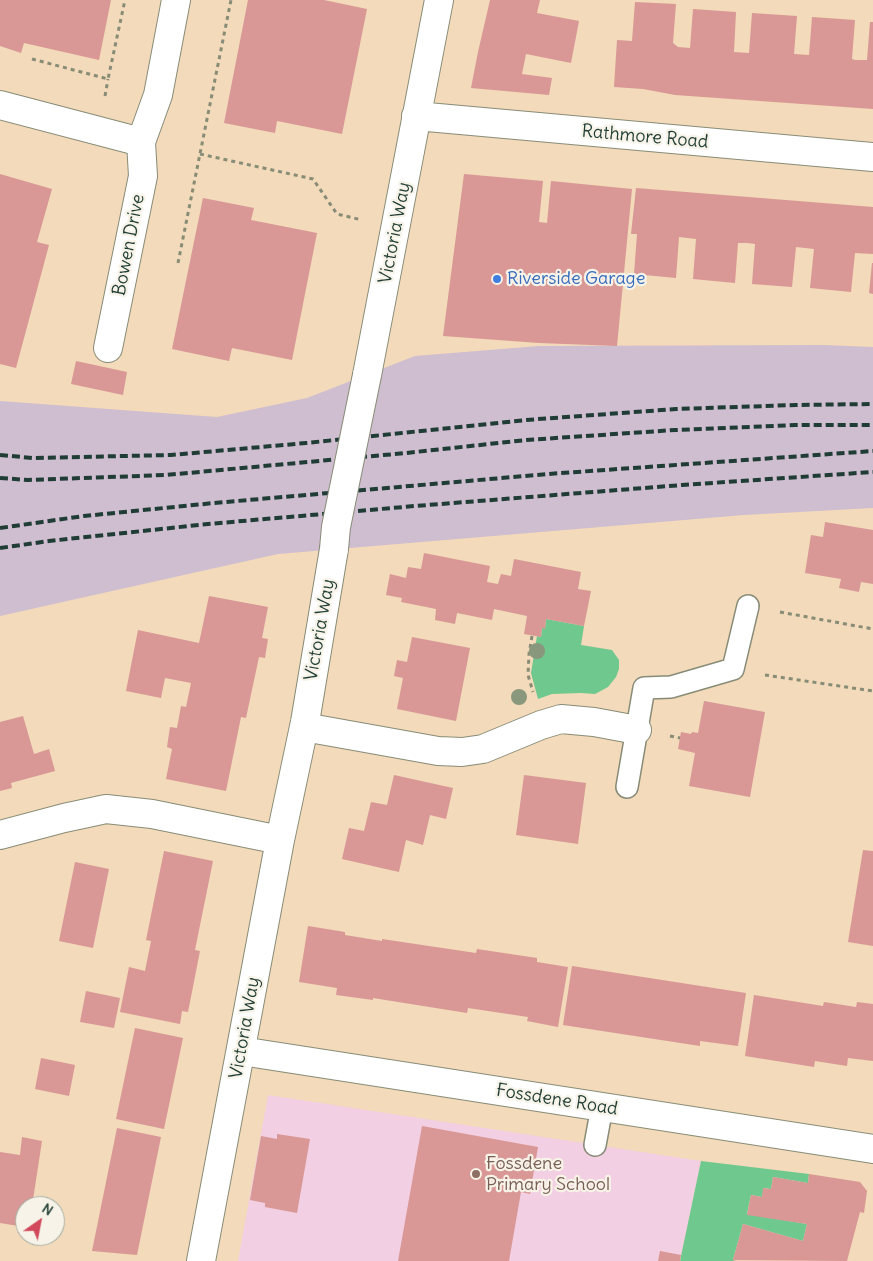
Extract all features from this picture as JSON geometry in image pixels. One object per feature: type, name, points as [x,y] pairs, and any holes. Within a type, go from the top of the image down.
[{"type":"street","name":"Bowen Drive","points":[[108,348],[142,176],[141,142],[158,95],[176,0]]},
{"type":"street","name":"Victoria Way","points":[[201,1261],[280,840],[304,727],[334,550],[336,527],[440,0]]},
{"type":"street","points":[[0,105],[141,142]]},
{"type":"street","name":"Rathmore Road","points":[[416,116],[873,157]]},
{"type":"street","points":[[304,727],[438,751],[462,752],[483,749],[541,725],[562,719],[594,722],[637,730]]},
{"type":"street","points":[[0,835],[106,809],[152,814],[280,840]]},
{"type":"street","name":"Fossdene Road","points":[[241,1051],[873,1149]]},
{"type":"lane","points":[[627,787],[644,688],[671,687],[733,669],[748,606]]},
{"type":"lane","points":[[595,1144],[602,1107]]},
{"type":"path","points":[[32,59],[108,79],[125,0]]},
{"type":"path","points":[[178,263],[231,0]]},
{"type":"path","points":[[200,154],[313,179],[337,214],[363,220]]},
{"type":"path","points":[[748,606],[873,629]]},
{"type":"path","points":[[532,636],[528,675],[533,693]]},
{"type":"path","points":[[733,669],[873,691]]},
{"type":"shaded area","points":[[824,345],[873,347],[873,508],[744,515],[278,554],[0,616],[0,401],[217,417],[307,398],[415,356],[539,346]]},
{"type":"shaded area","name":"Fossdene Primary School","points":[[268,1095],[701,1161],[680,1261],[238,1261]]},
{"type":"green space","points":[[546,619],[584,626],[581,645],[612,650],[619,660],[619,669],[616,677],[608,687],[595,694],[552,694],[538,699],[531,673],[537,636],[541,637]]},
{"type":"green space","points":[[701,1161],[809,1174],[808,1183],[773,1177],[771,1189],[764,1188],[762,1197],[751,1195],[747,1214],[807,1224],[803,1241],[743,1224],[733,1260],[736,1261],[680,1261]]},
{"type":"building","points":[[0,0],[111,0],[99,60],[24,43],[21,53],[0,46]]},
{"type":"building","points":[[248,0],[324,0],[367,9],[342,134],[277,121],[275,133],[224,123]]},
{"type":"building","points":[[490,0],[540,0],[537,13],[579,21],[571,63],[526,54],[522,74],[552,78],[549,95],[471,88]]},
{"type":"building","points":[[635,2],[676,4],[673,43],[678,47],[690,48],[693,9],[736,12],[734,52],[749,53],[752,13],[797,16],[794,54],[809,55],[812,17],[855,20],[852,59],[867,60],[870,22],[873,22],[873,109],[675,95],[643,89],[614,87],[617,40],[632,41]]},
{"type":"building","points":[[0,174],[52,189],[37,242],[49,245],[16,368],[0,364]]},
{"type":"building","points":[[464,174],[543,181],[539,222],[547,223],[551,181],[632,189],[617,346],[443,336]]},
{"type":"building","points":[[636,188],[873,207],[873,254],[855,253],[851,292],[810,288],[814,249],[796,247],[792,287],[752,284],[755,244],[747,243],[738,243],[735,283],[693,279],[696,239],[679,237],[676,278],[634,274],[637,234],[631,234]]},
{"type":"building","points":[[203,198],[254,208],[251,220],[317,233],[292,360],[232,348],[229,361],[172,349]]},
{"type":"building","points":[[873,263],[873,294],[869,293]]},
{"type":"building","points":[[76,361],[127,372],[123,395],[71,384]]},
{"type":"building","points":[[825,522],[873,530],[873,584],[861,582],[859,592],[839,588],[841,579],[805,573],[811,535],[823,537]]},
{"type":"building","points":[[424,553],[490,566],[487,582],[498,584],[501,574],[511,576],[514,559],[581,572],[578,589],[591,591],[584,626],[546,619],[545,629],[542,628],[541,637],[524,634],[527,616],[494,609],[492,620],[457,613],[455,624],[435,620],[436,609],[401,602],[402,598],[386,595],[390,574],[406,578],[408,567],[421,569]]},
{"type":"building","points":[[209,596],[268,607],[262,638],[268,639],[265,658],[259,657],[246,718],[241,717],[226,791],[166,779],[172,749],[167,747],[170,727],[177,728],[181,706],[186,707],[191,683],[165,678],[161,698],[126,691],[138,630],[199,643]]},
{"type":"building","points":[[412,637],[470,648],[456,721],[397,709],[403,678],[394,676],[397,660],[407,662]]},
{"type":"building","points":[[704,701],[765,712],[750,797],[689,786],[695,753],[678,749],[681,732],[698,733]]},
{"type":"building","points":[[23,716],[34,754],[49,749],[55,771],[11,783],[12,788],[0,791],[0,722]]},
{"type":"building","points":[[394,775],[453,788],[446,819],[430,815],[423,845],[406,840],[399,872],[342,859],[349,828],[364,831],[371,802],[387,805]]},
{"type":"building","points":[[524,775],[586,783],[578,844],[516,835]]},
{"type":"building","points":[[863,850],[873,851],[873,946],[848,942]]},
{"type":"building","points":[[164,851],[213,861],[195,950],[200,951],[188,1012],[182,1011],[180,1024],[120,1012],[129,967],[145,971],[151,941],[146,940]]},
{"type":"building","points":[[75,862],[109,869],[93,948],[59,941]]},
{"type":"building","points":[[308,926],[382,941],[382,939],[476,953],[477,949],[537,958],[537,962],[568,967],[558,1027],[527,1021],[528,1017],[468,1008],[467,1013],[373,998],[373,1000],[336,995],[337,988],[299,982]]},
{"type":"building","points":[[572,966],[746,993],[738,1046],[700,1041],[700,1046],[563,1025]]},
{"type":"building","points":[[86,991],[120,998],[114,1028],[80,1022]]},
{"type":"building","points":[[754,995],[823,1006],[824,1002],[856,1007],[857,1002],[873,1004],[873,1061],[848,1058],[847,1066],[815,1061],[814,1067],[745,1056]]},
{"type":"building","points":[[135,1028],[183,1038],[164,1129],[116,1119]]},
{"type":"building","points":[[41,1058],[75,1065],[69,1096],[35,1089]]},
{"type":"building","points":[[422,1126],[538,1147],[530,1194],[521,1192],[509,1261],[398,1261]]},
{"type":"building","points":[[117,1128],[161,1137],[137,1255],[92,1251]]},
{"type":"building","points":[[277,1134],[310,1139],[297,1213],[265,1207],[265,1203],[250,1200],[261,1136],[277,1139]]},
{"type":"building","points":[[22,1137],[42,1141],[34,1196],[15,1196],[15,1225],[0,1223],[0,1152],[20,1155]]},
{"type":"building","points":[[809,1174],[860,1182],[867,1191],[864,1213],[860,1212],[847,1261],[733,1260],[743,1224],[803,1241],[807,1224],[747,1215],[751,1195],[762,1197],[763,1188],[771,1189],[773,1177],[808,1183]]},
{"type":"building","points":[[660,1251],[681,1255],[680,1261],[658,1261]]},
{"type":"railway","points":[[0,455],[33,458],[171,455],[526,420],[676,409],[873,404]]},
{"type":"railway","points":[[0,478],[28,480],[166,475],[526,440],[675,430],[795,425],[873,425]]},
{"type":"railway","points":[[0,528],[84,516],[214,503],[548,474],[873,451]]},
{"type":"railway","points":[[0,548],[208,524],[682,485],[873,472]]},
{"type":"place","name":"Riverside Garage","points":[[497,279]]},
{"type":"place","name":"Fossdene Primary School","points":[[476,1174]]}]
